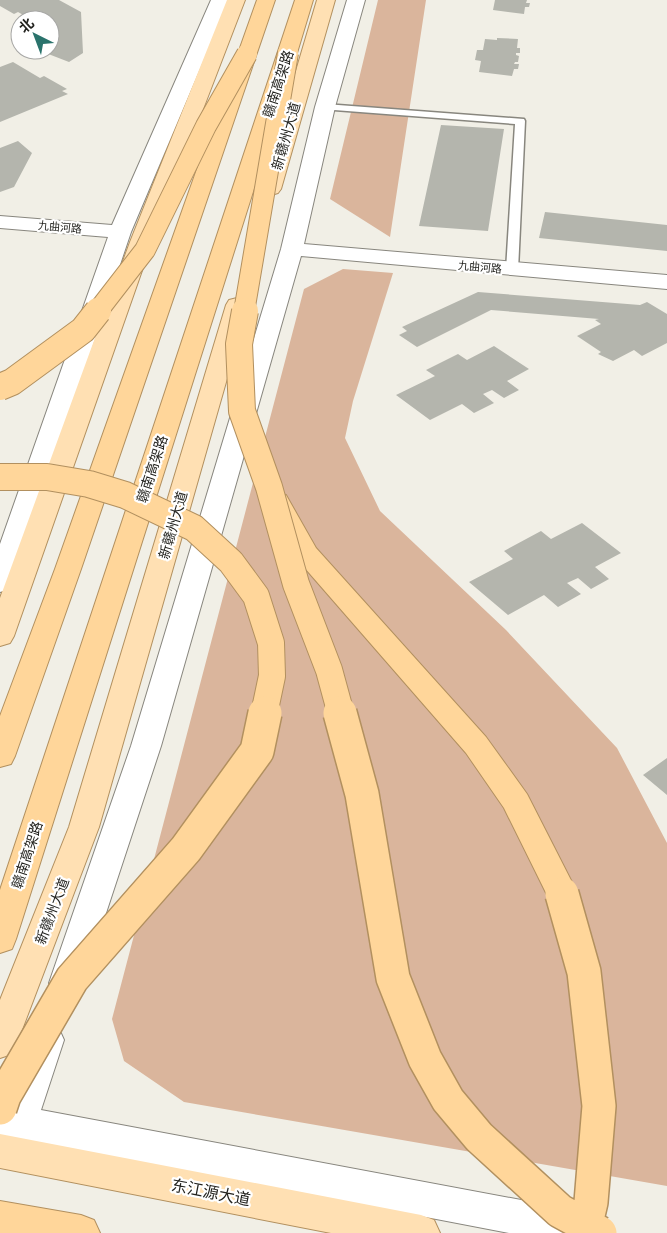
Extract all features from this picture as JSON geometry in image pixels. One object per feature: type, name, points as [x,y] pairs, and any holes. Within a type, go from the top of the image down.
[{"type":"highway","points":[[0,756],[68,569],[266,0]]},
{"type":"highway","name":"赣南高架路","points":[[0,939],[304,0]]},
{"type":"highway","points":[[288,53],[239,344],[242,411],[269,487],[296,584],[329,670],[362,794],[393,978],[425,1059],[448,1100],[479,1137],[560,1211],[601,1233]]},
{"type":"highway","points":[[4,386],[83,330],[144,250],[206,126],[247,54]]},
{"type":"highway","points":[[0,477],[47,477],[89,484],[125,495],[194,528],[231,562],[256,596],[271,643],[272,676],[257,751],[186,849],[72,979],[4,1096],[6,1116]]},
{"type":"highway","points":[[269,487],[306,552],[481,752],[516,802],[562,894],[584,972],[599,1106],[591,1202],[584,1233]]},
{"type":"highway","points":[[0,1219],[81,1233]]},
{"type":"main road","points":[[0,636],[141,242],[236,0]]},
{"type":"main road","name":"新赣州大道","points":[[0,1043],[84,827],[326,0]]},
{"type":"main road","name":"东江源大道","points":[[0,1151],[422,1233]]},
{"type":"street","points":[[0,583],[120,232],[220,0]]},
{"type":"street","points":[[356,0],[325,107],[292,249],[146,746],[6,1116],[601,1233]]},
{"type":"street","name":"九曲河路","points":[[0,222],[120,232]]},
{"type":"street","name":"九曲河路","points":[[292,249],[512,270],[667,282]]},
{"type":"lane","points":[[325,107],[520,120],[512,270]]},
{"type":"shaded area","points":[[378,0],[426,0],[390,237],[330,199]]},
{"type":"shaded area","points":[[343,269],[393,273],[353,401],[345,438],[380,511],[506,630],[617,748],[667,843],[667,1186],[184,1102],[124,1061],[112,1019],[304,289]]},
{"type":"building","points":[[0,0],[59,0],[81,12],[83,53],[69,62],[60,59],[60,10],[10,10],[10,12],[0,6]]},
{"type":"building","points":[[495,0],[527,0],[526,3],[530,3],[529,7],[525,7],[524,14],[493,10]]},
{"type":"building","points":[[497,38],[518,39],[517,48],[520,48],[520,53],[516,53],[519,56],[518,62],[514,64],[519,64],[518,69],[514,69],[512,76],[479,72],[481,61],[475,60],[477,50],[483,50],[485,39],[497,40]]},
{"type":"building","points":[[13,62],[40,78],[44,76],[67,89],[62,91],[68,94],[0,122],[0,67]]},
{"type":"building","points":[[441,125],[504,129],[488,231],[419,226]]},
{"type":"building","points":[[18,141],[32,153],[14,187],[0,192],[0,148]]},
{"type":"building","points":[[545,212],[667,225],[667,251],[539,238]]},
{"type":"building","points":[[478,292],[640,305],[647,302],[667,314],[667,343],[642,356],[634,350],[613,361],[598,354],[601,352],[577,336],[601,324],[595,320],[599,319],[491,310],[417,347],[399,335],[407,331],[402,327]]},
{"type":"building","points":[[494,346],[529,369],[507,381],[519,390],[504,398],[492,390],[483,394],[494,403],[474,413],[462,404],[430,420],[396,395],[435,376],[426,370],[458,354],[467,360]]},
{"type":"building","points":[[582,523],[621,553],[595,567],[609,579],[591,589],[578,578],[567,583],[581,594],[558,607],[544,595],[508,615],[469,582],[513,559],[504,551],[541,531],[551,539]]},
{"type":"building","points":[[667,758],[667,795],[643,775]]}]
